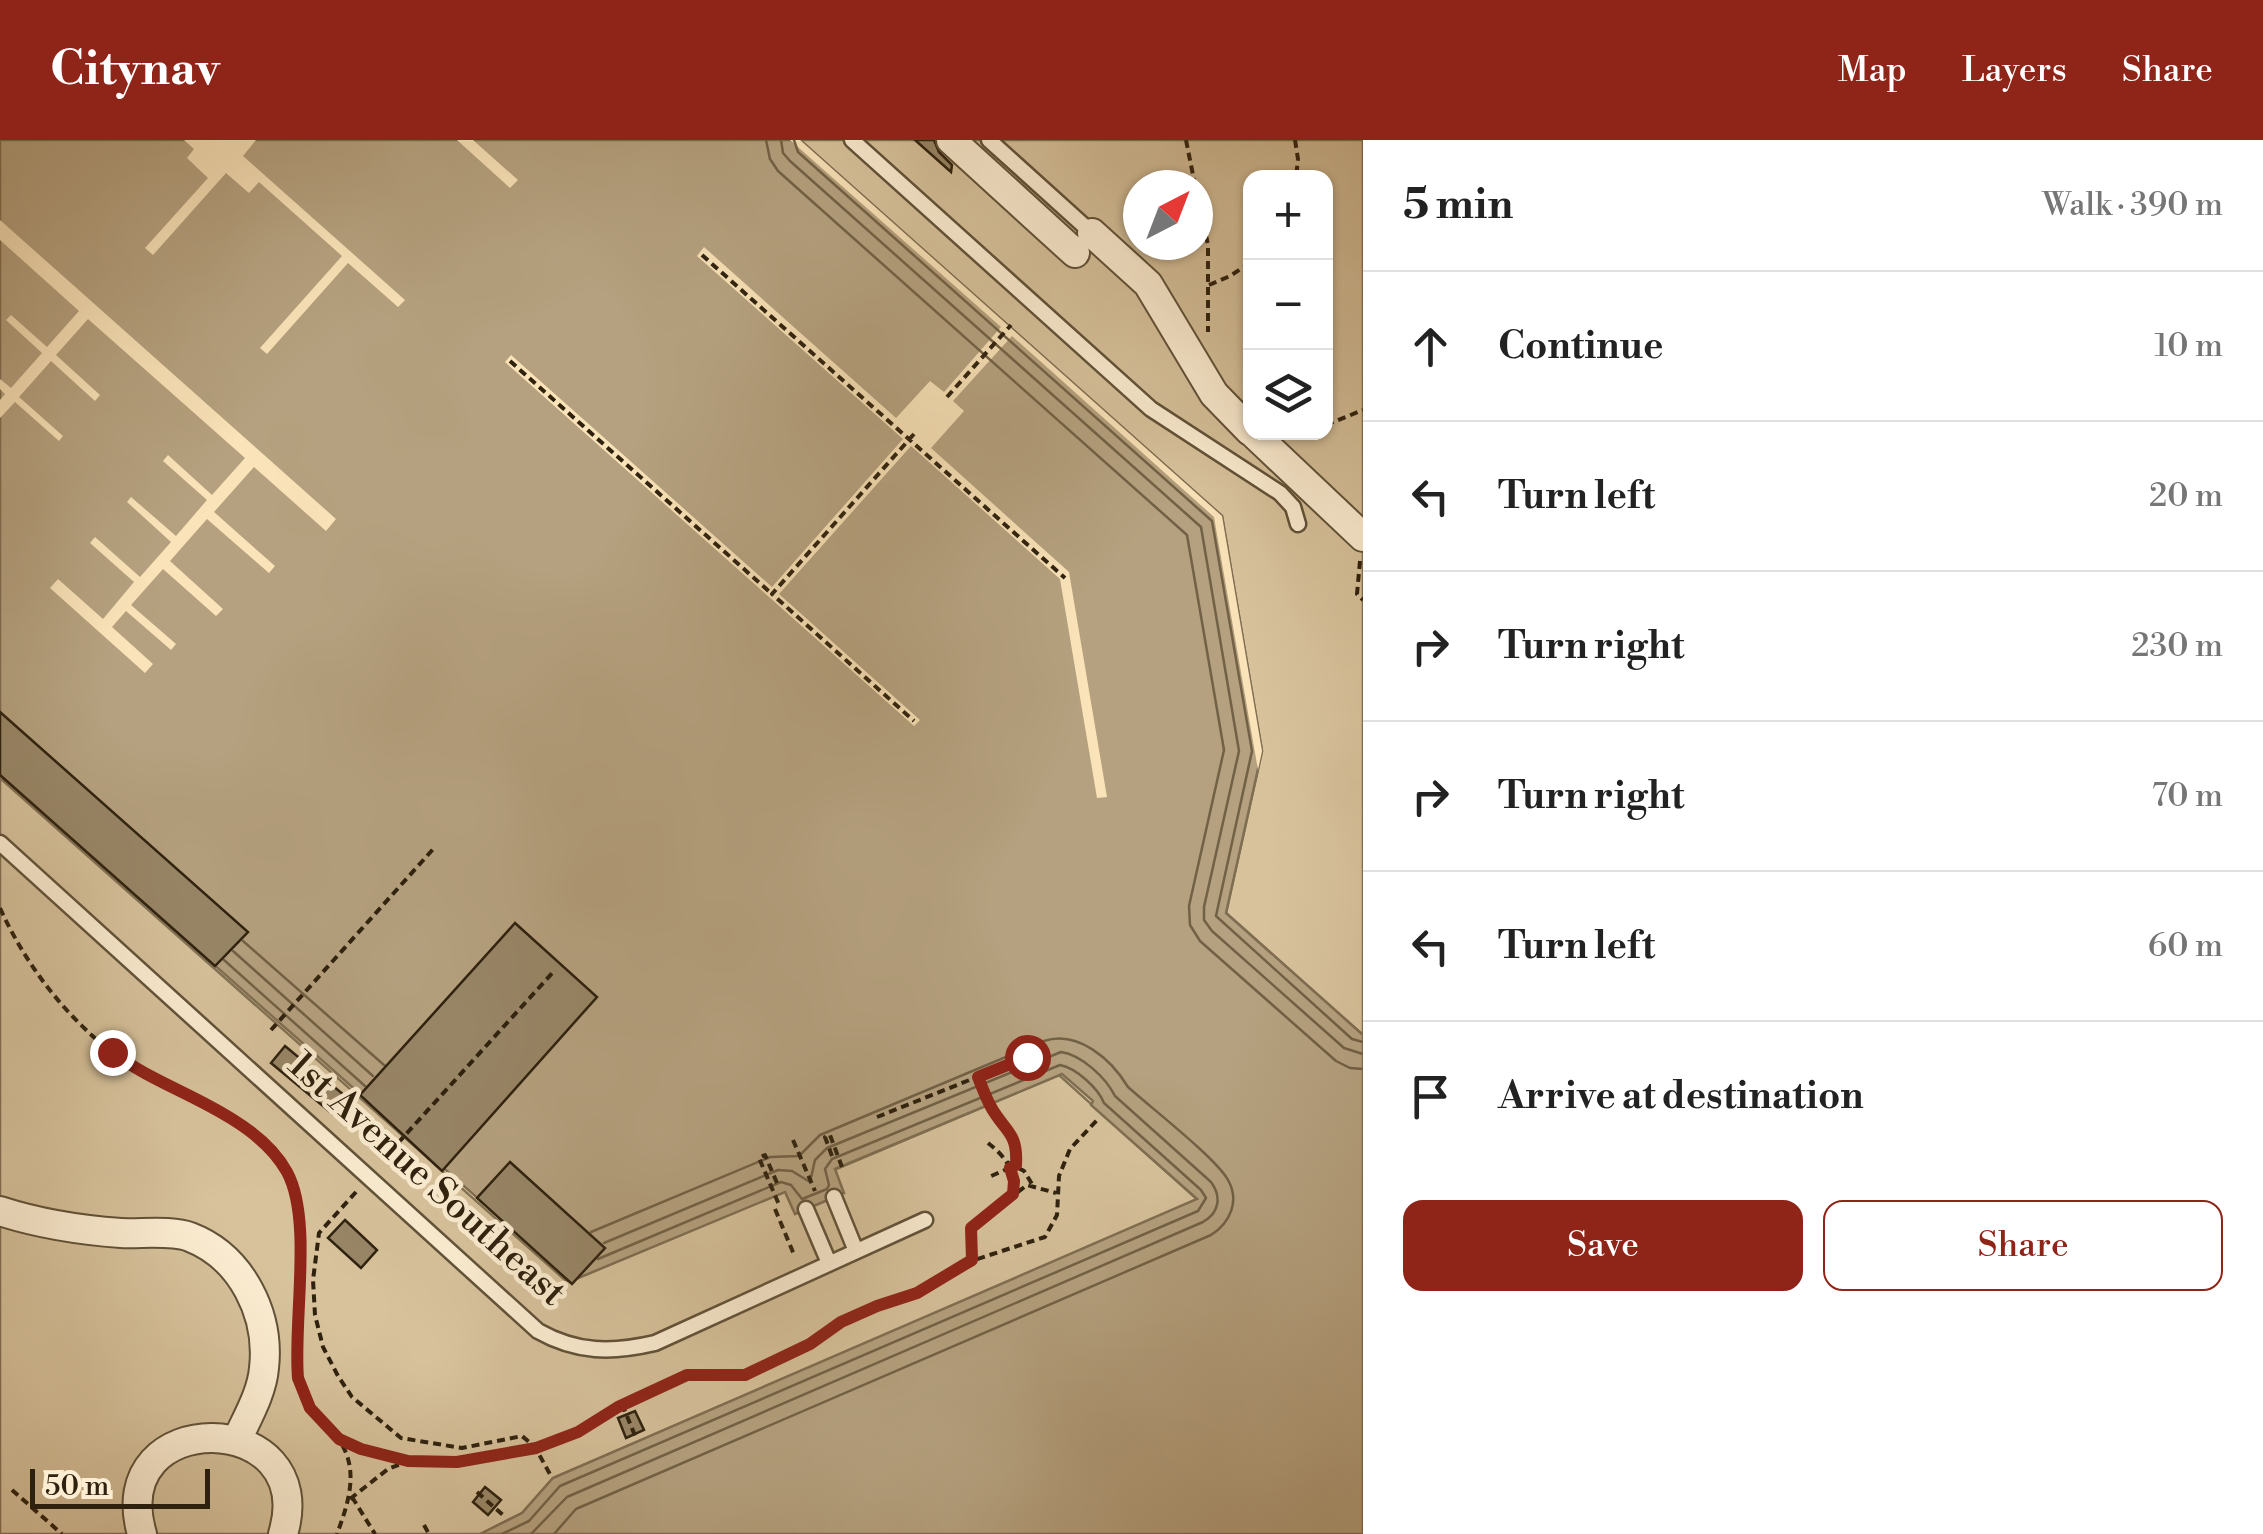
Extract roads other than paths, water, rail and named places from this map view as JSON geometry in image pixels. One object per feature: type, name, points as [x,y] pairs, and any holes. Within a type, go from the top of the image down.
[{"type":"street","points":[[951,140],[1084,243],[1148,284],[1214,394],[1243,424]]},
{"type":"street","points":[[1260,440],[1363,536]]},
{"type":"street","points":[[0,1211],[43,1224],[188,1236],[218,1254],[243,1277],[265,1338],[264,1370],[238,1440]]},
{"type":"street","points":[[142,1534],[140,1489],[158,1459],[186,1440],[220,1436],[253,1448],[277,1473],[287,1506],[283,1534]]},
{"type":"lane","points":[[852,140],[1151,409],[1280,493],[1293,507],[1298,524]]},
{"type":"lane","points":[[989,140],[1084,243]]},
{"type":"lane","name":"1st Avenue Southeast","points":[[0,843],[538,1331],[562,1345],[623,1350],[655,1342],[925,1220]]},
{"type":"lane","points":[[829,1263],[820,1204],[856,1251]]},
{"type":"water","points":[[0,140],[800,140],[1222,516],[1262,751],[1226,913],[1363,1035],[1363,1534],[480,1534],[522,1513],[553,1478],[1197,1199],[1091,1105],[1093,1101],[1062,1074],[835,1169],[844,1193],[795,1214],[785,1192],[571,1281],[0,775]]}]
